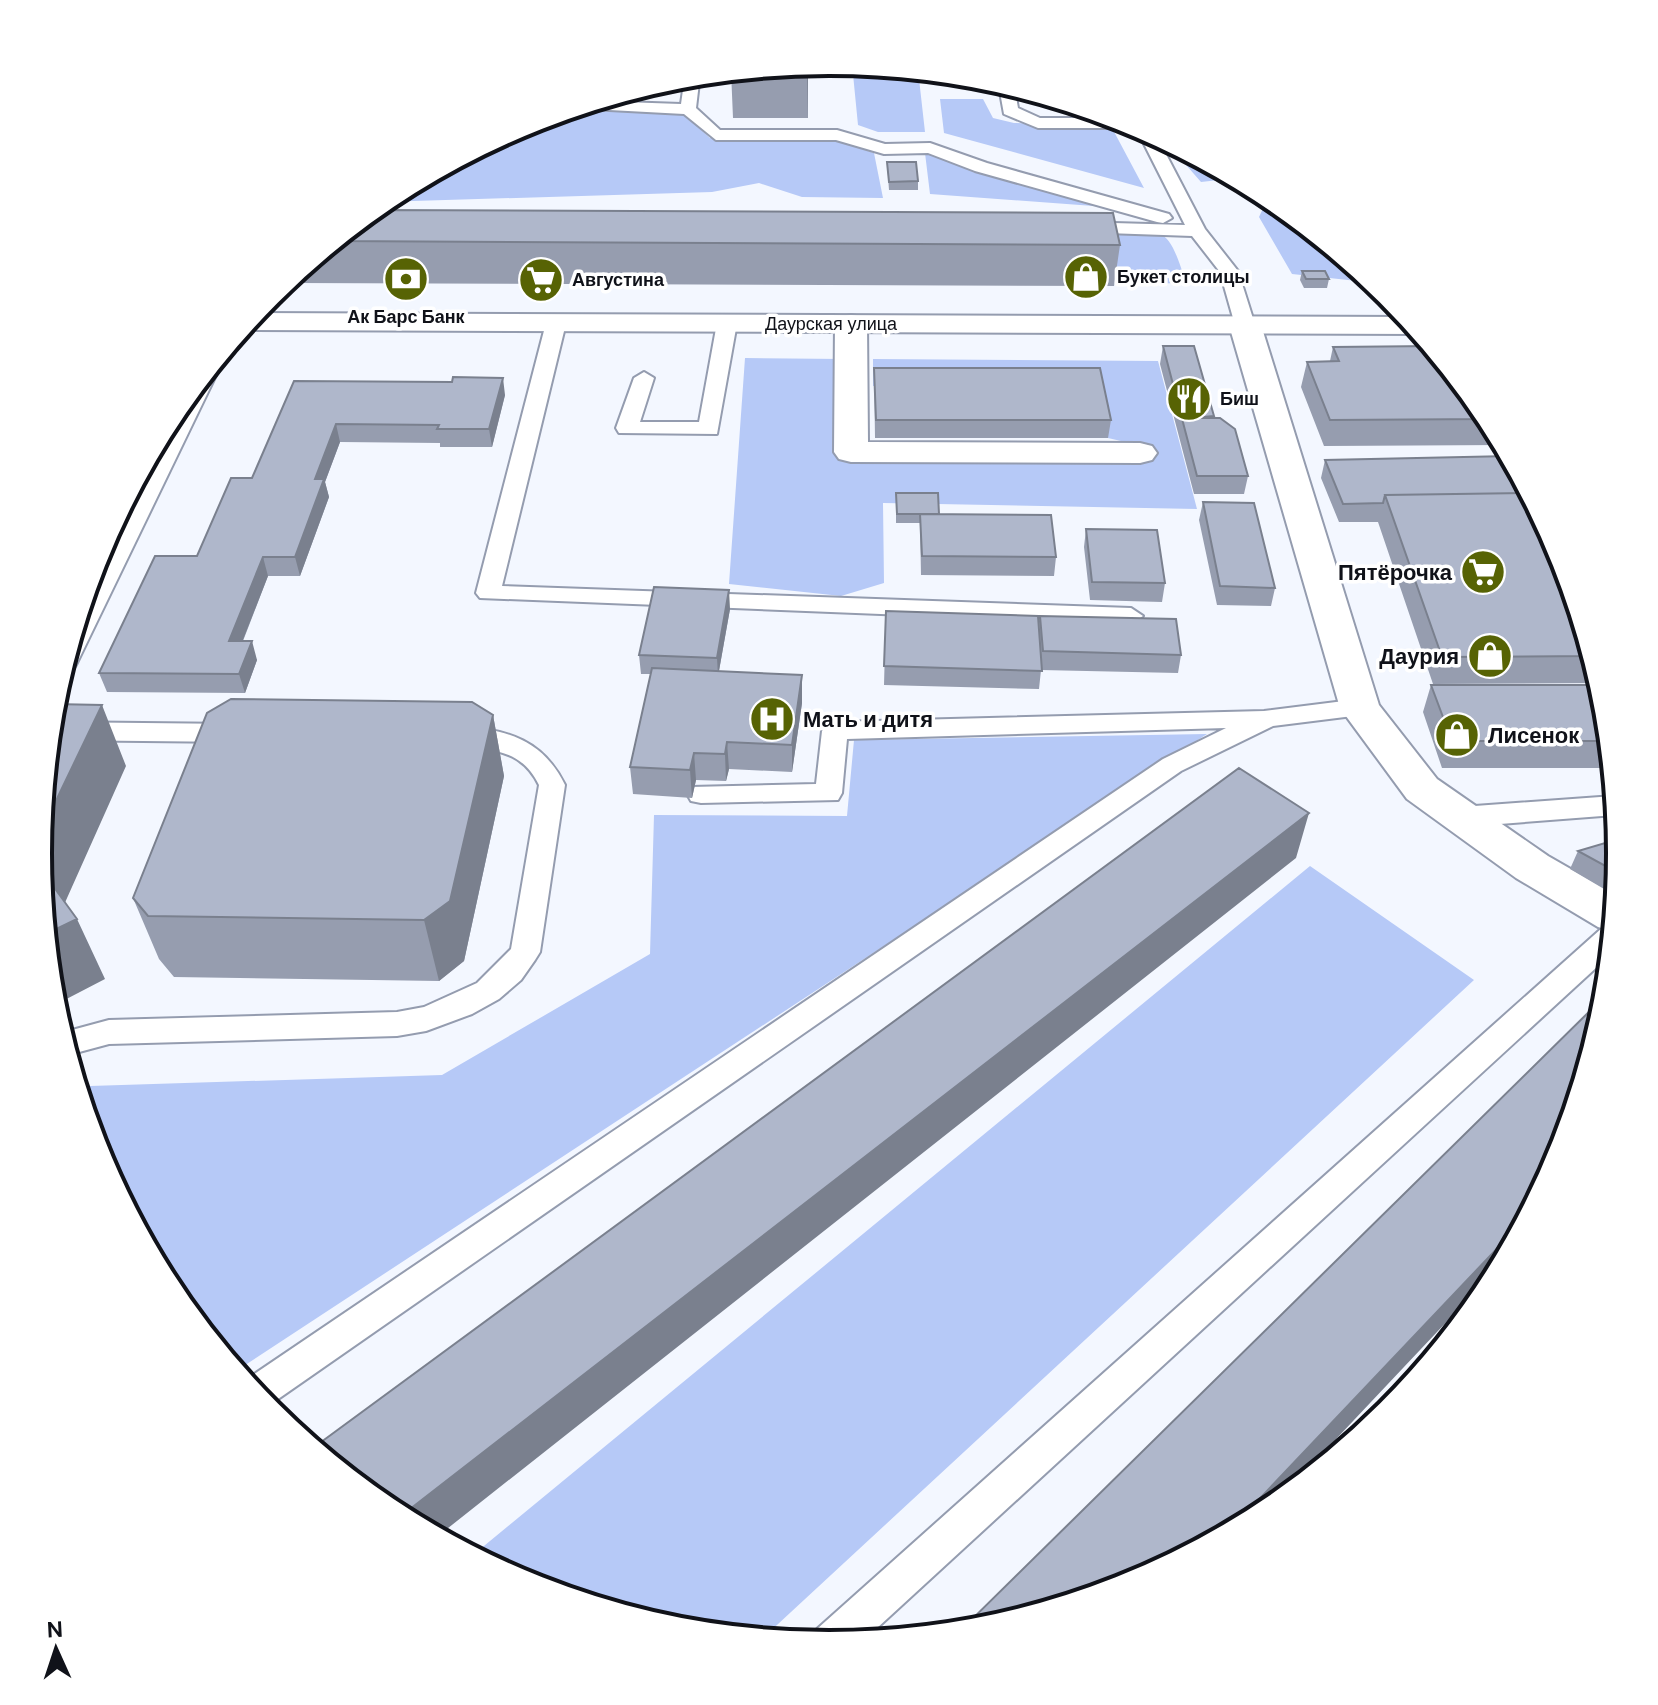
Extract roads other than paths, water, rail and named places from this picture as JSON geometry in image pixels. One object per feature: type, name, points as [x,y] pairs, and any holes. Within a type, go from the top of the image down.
[{"type":"street","name":"Даурская улица","points":[[262,322],[1400,326]]},
{"type":"street","points":[[851,324],[851,452],[1140,453]]},
{"type":"street","points":[[1245,325],[1360,708],[1422,789],[1532,867],[1603,909]]},
{"type":"lane","points":[[688,109],[691,88]]},
{"type":"lane","points":[[1007,96],[1010,111],[1038,123],[1095,123]]},
{"type":"lane","points":[[612,107],[688,109],[716,135],[837,135],[884,149],[930,148],[981,167],[1152,214],[1197,231]]},
{"type":"lane","points":[[1154,148],[1197,231],[1229,271],[1245,325]]},
{"type":"lane","points":[[1055,227],[1197,231]]},
{"type":"lane","points":[[556,323],[488,593],[1131,616]]},
{"type":"lane","points":[[644,378],[627,428],[709,429],[727,323]]},
{"type":"lane","points":[[701,794],[828,793],[835,731],[1268,718],[1360,708]]},
{"type":"lane","points":[[266,1387],[1172,765],[1268,718]]},
{"type":"lane","points":[[62,731],[264,733]]},
{"type":"lane","points":[[75,1041],[109,1032],[397,1024],[461,1006],[488,991],[525,952],[552,785],[546,769],[519,746],[478,736],[432,735]]},
{"type":"lane","points":[[1461,817],[1604,806]]},
{"type":"lane","points":[[846,1629],[1600,947]]},
{"type":"place","name":"Букет столицы","points":[[1086,277]]},
{"type":"place","name":"Ак Барс Банк","points":[[406,279]]},
{"type":"place","name":"Августина","points":[[541,280]]},
{"type":"place","name":"Биш","points":[[1189,399]]},
{"type":"place","name":"Пятёрочка","points":[[1483,572]]},
{"type":"place","name":"Даурия","points":[[1490,656]]},
{"type":"place","name":"Мать и дитя","points":[[772,719]]},
{"type":"place","name":"Лисенок","points":[[1457,735]]}]
